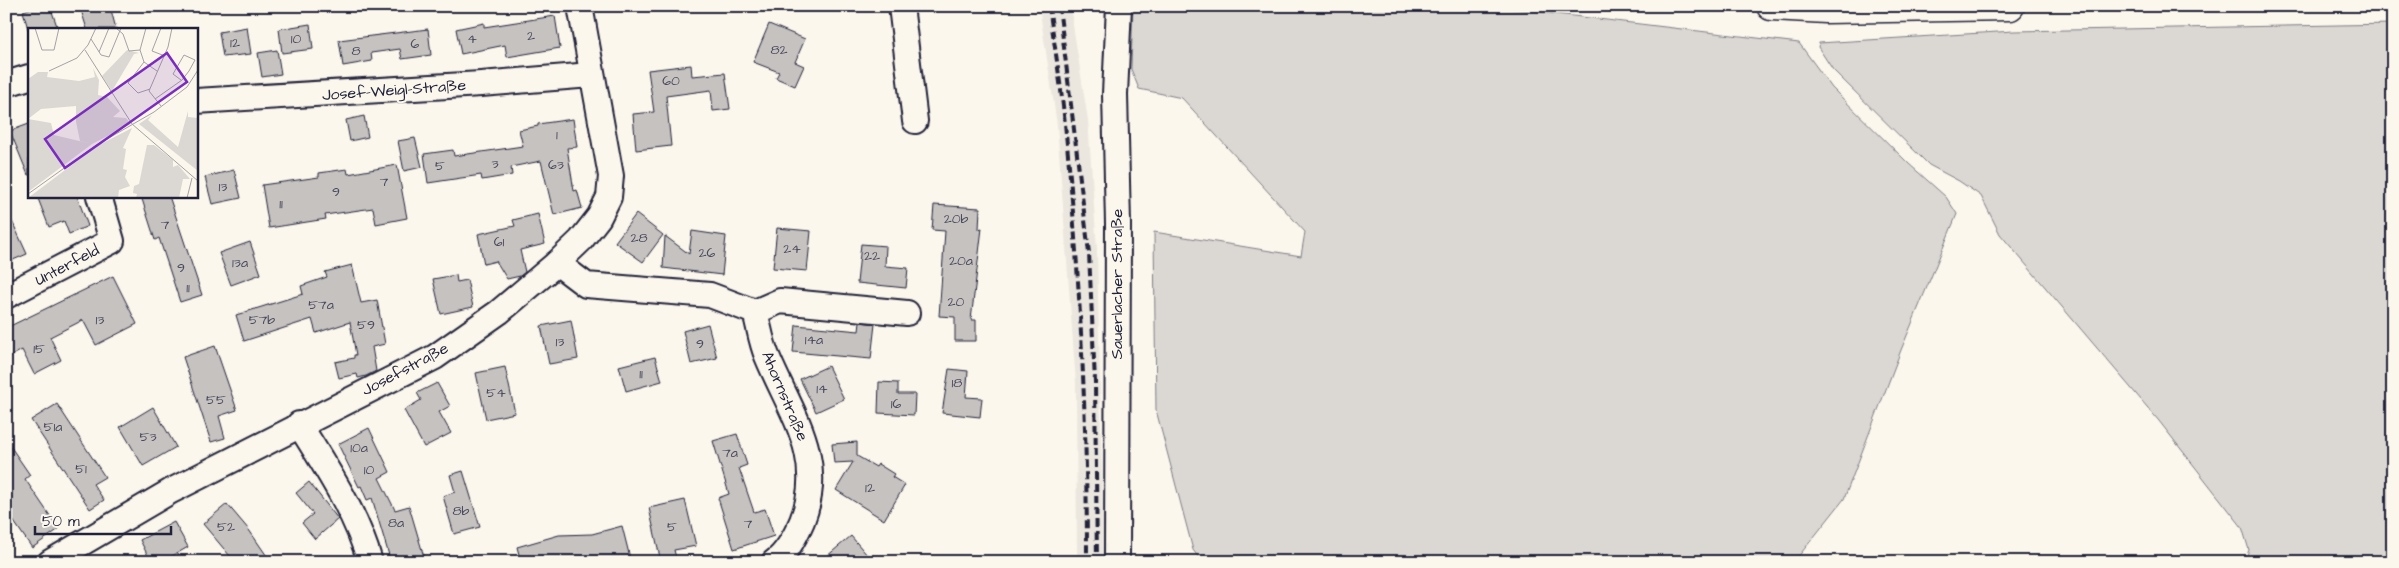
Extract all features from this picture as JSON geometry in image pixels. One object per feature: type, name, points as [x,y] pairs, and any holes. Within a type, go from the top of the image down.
[{"type":"main road","points":[[1771,6],[1826,9],[2010,6]]},
{"type":"street","name":"Josefstraße","points":[[54,561],[171,491],[299,424],[435,357],[499,312],[581,240],[599,216],[609,197],[611,176],[591,75],[580,6]]},
{"type":"street","points":[[901,6],[915,121]]},
{"type":"street","name":"Sauerlacher Straße","points":[[1117,562],[1118,224],[1115,94],[1119,6]]},
{"type":"street","name":"Josef-Weigl-Straße","points":[[198,101],[481,84],[591,75]]},
{"type":"street","points":[[6,84],[28,77]]},
{"type":"street","name":"Unterfeld","points":[[6,296],[112,241],[100,198]]},
{"type":"street","points":[[557,263],[586,285],[710,295],[755,312],[780,300],[907,313]]},
{"type":"street","name":"Ahornstraße","points":[[755,312],[766,354],[807,446],[810,465],[810,488],[805,514],[797,534],[774,562]]},
{"type":"street","points":[[299,424],[341,493],[366,547],[370,562]]},
{"type":"shaded area","points":[[1039,6],[1070,6],[1088,120],[1097,249],[1104,562],[1077,562],[1076,384],[1057,125]]},
{"type":"shaded area","points":[[1133,6],[1489,6],[1799,43],[1832,88],[1909,164],[1946,197],[1957,214],[1901,350],[1844,499],[1794,562],[1202,562],[1193,550],[1156,410],[1154,232],[1301,256],[1305,232],[1182,98],[1139,89],[1131,69]]},
{"type":"shaded area","points":[[2393,24],[2393,562],[2244,562],[2249,550],[2242,527],[2159,421],[2000,234],[1981,196],[1959,181],[1929,165],[1833,70],[1818,47],[1819,43],[2014,31]]},
{"type":"building","points":[[39,6],[50,6],[58,28],[28,29],[23,11]]},
{"type":"building","points":[[95,6],[110,6],[116,28],[87,28],[81,10]]},
{"type":"building","points":[[555,16],[560,48],[507,57],[505,45],[461,54],[456,29],[484,23],[484,27]]},
{"type":"building","points":[[310,24],[313,49],[282,53],[279,29]]},
{"type":"building","points":[[769,24],[805,39],[795,62],[804,66],[795,86],[776,78],[779,72],[753,62]]},
{"type":"building","points":[[247,27],[251,54],[223,57],[219,32]]},
{"type":"building","points":[[428,29],[431,55],[402,59],[400,49],[371,53],[372,61],[343,66],[339,40]]},
{"type":"building","points":[[277,50],[281,74],[262,77],[258,53]]},
{"type":"building","points":[[691,65],[692,76],[725,73],[730,109],[713,111],[711,90],[666,96],[671,146],[636,150],[633,114],[654,112],[648,70]]},
{"type":"building","points":[[364,116],[368,137],[350,141],[346,120]]},
{"type":"building","points":[[573,119],[577,147],[567,148],[574,191],[577,190],[582,208],[554,215],[541,161],[511,167],[512,175],[482,180],[481,175],[428,183],[424,154],[453,150],[454,156],[523,146],[519,130],[538,126],[538,124]]},
{"type":"building","points":[[28,124],[28,175],[10,131]]},
{"type":"building","points":[[415,138],[422,167],[404,171],[398,141]]},
{"type":"building","points":[[397,165],[407,218],[376,224],[373,208],[325,215],[326,219],[269,228],[262,185],[319,177],[319,173],[347,169],[348,174]]},
{"type":"building","points":[[234,170],[241,198],[212,204],[205,177]]},
{"type":"building","points":[[38,198],[78,198],[88,226],[69,234],[64,221],[49,227]]},
{"type":"building","points":[[142,198],[170,198],[202,295],[180,302],[159,238],[155,240]]},
{"type":"building","points":[[934,205],[980,208],[979,229],[982,228],[971,320],[976,320],[976,341],[955,341],[955,317],[939,316],[945,231],[932,230]]},
{"type":"building","points":[[6,208],[27,254],[6,263]]},
{"type":"building","points":[[538,214],[545,244],[520,250],[525,272],[520,276],[507,279],[496,261],[484,264],[478,234],[515,226],[513,220]]},
{"type":"building","points":[[636,214],[663,235],[643,262],[615,242]]},
{"type":"building","points":[[777,228],[811,231],[807,271],[773,268]]},
{"type":"building","points":[[692,231],[726,236],[722,275],[663,268],[665,236],[689,254]]},
{"type":"building","points":[[250,242],[261,274],[231,285],[219,253]]},
{"type":"building","points":[[861,244],[886,246],[885,266],[908,268],[906,288],[857,283]]},
{"type":"building","points":[[352,265],[361,303],[377,300],[385,344],[372,347],[376,371],[358,378],[357,374],[339,378],[335,362],[354,358],[354,355],[356,355],[350,322],[316,333],[312,319],[244,341],[236,315],[303,294],[301,286],[327,277],[325,272]]},
{"type":"building","points":[[456,275],[457,282],[467,280],[473,307],[441,314],[433,279]]},
{"type":"building","points":[[113,276],[137,324],[96,345],[83,320],[50,337],[61,360],[34,374],[22,350],[6,359],[6,328]]},
{"type":"building","points":[[571,320],[578,359],[549,364],[541,326]]},
{"type":"building","points":[[860,322],[875,324],[871,359],[793,352],[796,325],[859,331]]},
{"type":"building","points":[[708,324],[717,358],[691,364],[683,331]]},
{"type":"building","points":[[215,346],[237,410],[219,416],[225,438],[211,442],[183,357]]},
{"type":"building","points":[[655,357],[662,381],[626,391],[619,366]]},
{"type":"building","points":[[828,366],[844,399],[816,412],[800,379]]},
{"type":"building","points":[[505,367],[515,413],[486,419],[476,373]]},
{"type":"building","points":[[949,369],[968,371],[966,397],[982,398],[980,417],[942,413]]},
{"type":"building","points":[[879,382],[898,383],[898,394],[915,394],[914,415],[878,413]]},
{"type":"building","points":[[437,383],[450,406],[439,412],[451,433],[424,447],[404,410],[421,400],[417,393]]},
{"type":"building","points":[[57,404],[105,477],[93,484],[104,500],[90,509],[31,420]]},
{"type":"building","points":[[153,407],[176,447],[143,466],[120,427]]},
{"type":"building","points":[[369,428],[390,472],[379,478],[395,510],[409,506],[424,557],[408,562],[391,562],[372,498],[367,500],[338,444]]},
{"type":"building","points":[[737,434],[747,465],[739,468],[754,512],[765,509],[774,536],[734,549],[718,498],[729,494],[713,441]]},
{"type":"building","points":[[6,440],[30,475],[25,479],[59,529],[32,548],[6,510]]},
{"type":"building","points":[[857,442],[857,456],[876,467],[878,464],[894,474],[892,477],[905,485],[884,520],[836,490],[853,462],[834,463],[832,444]]},
{"type":"building","points":[[463,471],[480,527],[454,534],[443,496],[455,492],[450,475]]},
{"type":"building","points":[[309,482],[338,519],[315,539],[302,523],[313,514],[296,493]]},
{"type":"building","points":[[685,500],[696,546],[674,550],[677,562],[661,562],[649,508]]},
{"type":"building","points":[[227,504],[249,530],[271,562],[235,562],[203,524]]},
{"type":"building","points":[[174,522],[188,547],[162,562],[151,562],[140,540]]},
{"type":"building","points":[[622,526],[631,562],[521,562],[517,547],[559,535],[592,534]]},
{"type":"building","points":[[851,536],[873,562],[820,562]]},
{"type":"railway","points":[[1049,6],[1064,118],[1079,294],[1086,455],[1087,562]]},
{"type":"railway","points":[[1059,6],[1089,253],[1095,382],[1097,562]]}]
